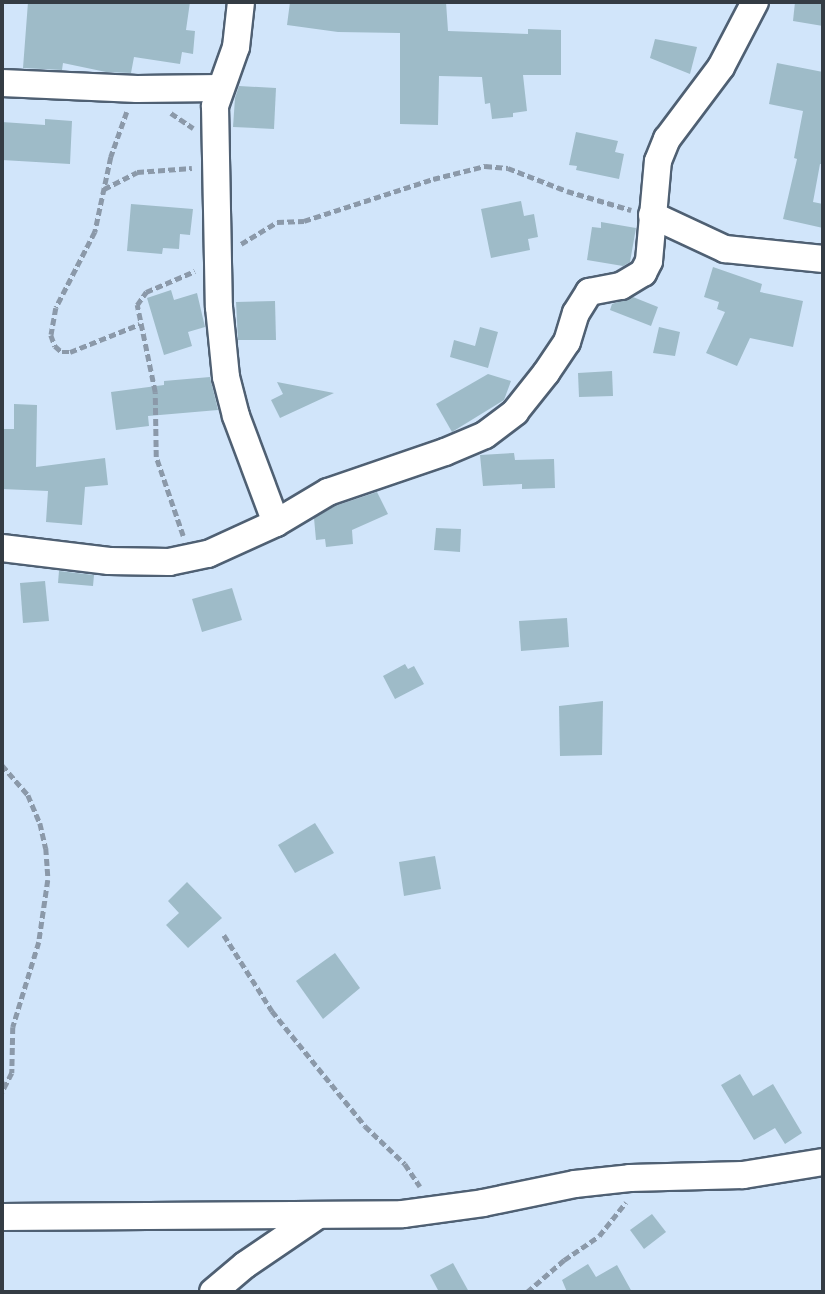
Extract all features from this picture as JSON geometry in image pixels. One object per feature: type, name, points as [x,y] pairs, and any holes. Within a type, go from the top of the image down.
[{"type":"street","points":[[241,2],[236,47],[215,106],[219,307],[226,377],[236,416],[276,523]]},
{"type":"street","points":[[2,548],[109,561],[169,562],[208,554],[276,523],[328,492],[445,452],[485,435],[515,412],[567,342],[576,313],[589,292],[634,281],[643,273],[649,261],[658,161],[667,139],[721,67],[755,2]]},
{"type":"street","points":[[2,83],[143,89],[220,88]]},
{"type":"street","points":[[652,215],[725,249],[823,260]]},
{"type":"street","points":[[2,1217],[317,1216],[435,1211],[575,1184],[630,1178],[733,1175],[823,1163]]},
{"type":"street","points":[[213,1292],[245,1265],[317,1216]]},
{"type":"path","points":[[140,324],[70,352],[62,352],[55,346],[51,335],[56,308],[95,232],[103,190],[122,125],[143,89],[174,115],[215,138]]},
{"type":"path","points":[[191,557],[156,457],[153,438],[155,392],[137,305],[146,292],[219,258],[278,222],[304,221],[433,179],[485,166],[508,168],[567,191],[652,215]]},
{"type":"path","points":[[103,190],[121,178],[153,168],[216,168]]},
{"type":"path","points":[[2,765],[28,795],[40,823],[46,848],[48,880],[39,942],[13,1027],[12,1073],[2,1093]]},
{"type":"path","points":[[224,935],[272,1011],[365,1126],[405,1164],[435,1211]]},
{"type":"path","points":[[527,1292],[564,1260],[599,1236],[615,1219],[626,1201],[630,1178]]},
{"type":"building","points":[[28,2],[190,2],[186,30],[195,31],[193,54],[182,52],[180,64],[134,57],[131,73],[106,72],[63,63],[62,70],[23,68]]},
{"type":"building","points":[[290,2],[446,2],[448,31],[528,34],[528,29],[561,30],[561,75],[523,75],[527,111],[513,113],[513,117],[492,119],[490,103],[485,104],[482,77],[439,76],[438,125],[400,124],[400,33],[338,32],[287,25]]},
{"type":"building","points":[[795,2],[823,2],[823,26],[793,21]]},
{"type":"building","points":[[655,39],[697,47],[690,74],[650,58]]},
{"type":"building","points":[[777,63],[823,72],[823,164],[820,164],[813,202],[823,204],[823,228],[783,219],[797,159],[794,158],[803,111],[769,104]]},
{"type":"building","points":[[239,86],[276,88],[274,129],[233,127],[235,98]]},
{"type":"building","points":[[45,119],[72,121],[70,164],[2,160],[2,122],[45,125]]},
{"type":"building","points":[[576,132],[618,141],[615,152],[624,154],[619,179],[576,170],[577,166],[569,165]]},
{"type":"building","points":[[521,201],[524,216],[534,214],[538,237],[528,239],[530,250],[491,258],[481,209]]},
{"type":"building","points":[[131,204],[193,209],[190,235],[180,234],[179,249],[163,248],[162,254],[127,251]]},
{"type":"building","points":[[601,222],[636,228],[630,262],[623,266],[587,260],[592,227],[601,228]]},
{"type":"building","points":[[713,267],[762,284],[760,292],[803,301],[793,347],[750,338],[737,366],[706,353],[725,312],[717,309],[719,302],[704,297]]},
{"type":"building","points":[[171,290],[174,300],[197,293],[205,327],[188,332],[192,346],[164,355],[147,298]]},
{"type":"building","points":[[633,297],[658,307],[651,326],[610,310],[612,304]]},
{"type":"building","points":[[275,301],[276,340],[238,340],[236,302]]},
{"type":"building","points":[[480,327],[498,332],[488,368],[450,357],[454,340],[475,346]]},
{"type":"building","points":[[659,327],[680,332],[675,356],[653,353]]},
{"type":"building","points":[[612,371],[613,396],[579,397],[578,373]]},
{"type":"building","points":[[488,374],[511,381],[504,400],[452,432],[436,404]]},
{"type":"building","points":[[210,377],[218,410],[148,416],[149,426],[116,430],[111,392],[164,385],[164,381]]},
{"type":"building","points":[[277,382],[334,393],[280,418],[271,400],[283,394]]},
{"type":"building","points":[[14,404],[37,405],[36,467],[105,458],[108,485],[85,487],[82,525],[46,522],[48,491],[2,489],[2,429],[14,429]]},
{"type":"building","points":[[514,453],[515,460],[554,459],[555,488],[522,489],[522,484],[483,486],[480,455]]},
{"type":"building","points":[[377,492],[388,514],[352,530],[353,544],[326,547],[325,539],[316,540],[314,518],[335,506]]},
{"type":"building","points":[[436,528],[461,529],[460,552],[434,550]]},
{"type":"building","points":[[59,571],[94,575],[93,586],[58,583]]},
{"type":"building","points":[[45,581],[49,621],[23,623],[20,583]]},
{"type":"building","points":[[232,588],[242,620],[202,632],[192,599]]},
{"type":"building","points":[[567,618],[569,647],[521,651],[519,621]]},
{"type":"building","points":[[405,664],[408,669],[414,666],[424,684],[395,699],[383,676]]},
{"type":"building","points":[[603,701],[602,755],[560,756],[559,706]]},
{"type":"building","points":[[315,823],[334,853],[295,873],[278,845]]},
{"type":"building","points":[[435,856],[441,889],[404,896],[399,862]]},
{"type":"building","points":[[187,882],[222,918],[188,948],[166,925],[179,913],[168,901]]},
{"type":"building","points":[[335,953],[360,988],[323,1019],[296,981]]},
{"type":"building","points":[[740,1074],[753,1096],[773,1084],[802,1133],[785,1144],[775,1128],[754,1140],[721,1085]]},
{"type":"building","points":[[652,1214],[666,1232],[644,1249],[630,1230]]},
{"type":"building","points":[[453,1263],[469,1292],[439,1292],[430,1275]]},
{"type":"building","points":[[588,1264],[596,1277],[617,1265],[632,1292],[567,1292],[562,1280]]}]
